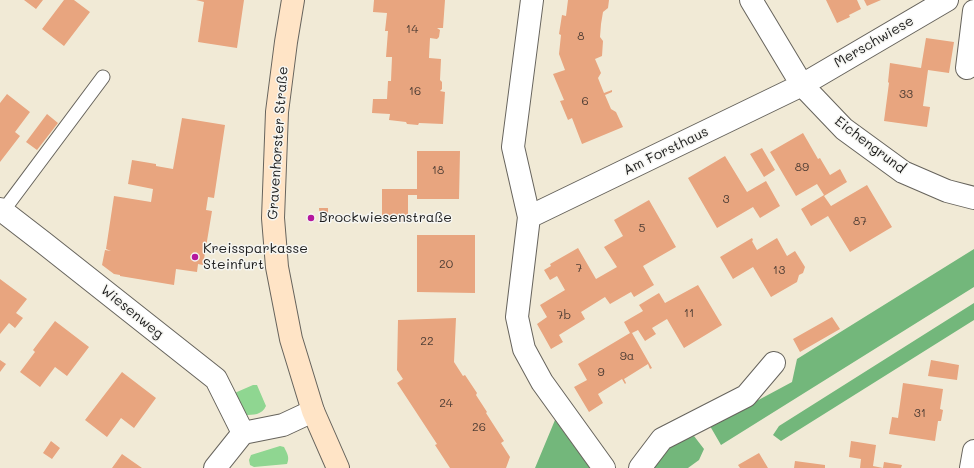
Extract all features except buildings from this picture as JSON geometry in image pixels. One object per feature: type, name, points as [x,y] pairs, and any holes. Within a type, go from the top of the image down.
[{"type":"main road","name":"Gravenhorster Straße","points":[[293,0],[277,112],[273,218],[276,267],[291,339],[313,411],[338,468]]},
{"type":"street","points":[[532,0],[513,148],[529,216],[517,317],[524,348],[542,382],[604,468]]},
{"type":"street","name":"Eichengrund","points":[[751,0],[802,85],[844,129],[903,172],[947,191],[974,198]]},
{"type":"street","name":"Merschwiese","points":[[802,85],[946,0]]},
{"type":"street","points":[[967,68],[974,11]]},
{"type":"street","name":"Am Forsthaus","points":[[529,216],[802,85]]},
{"type":"street","name":"Wiesenweg","points":[[2,210],[216,380],[243,433]]},
{"type":"street","points":[[640,468],[662,439],[746,396],[774,363]]},
{"type":"street","points":[[215,468],[243,433],[283,425],[313,411]]},
{"type":"street","points":[[971,468],[974,451]]},
{"type":"lane","points":[[2,210],[102,77]]},
{"type":"green space","points":[[974,249],[974,287],[721,445],[710,426],[792,382],[797,359]]},
{"type":"green space","points":[[974,303],[974,320],[781,441],[773,435],[779,426]]},
{"type":"green space","points":[[253,385],[257,385],[266,406],[260,413],[245,415],[230,395]]},
{"type":"green space","points":[[555,420],[590,468],[535,468]]},
{"type":"green space","points":[[694,436],[704,449],[699,460],[688,468],[649,468],[668,448]]},
{"type":"green space","points":[[280,446],[284,447],[287,453],[287,464],[254,467],[250,465],[249,460],[251,455]]},
{"type":"place","name":"Brockwiesenstraße","points":[[311,218]]},
{"type":"place","name":"Kreissparkasse Steinfurt","points":[[195,257]]}]
